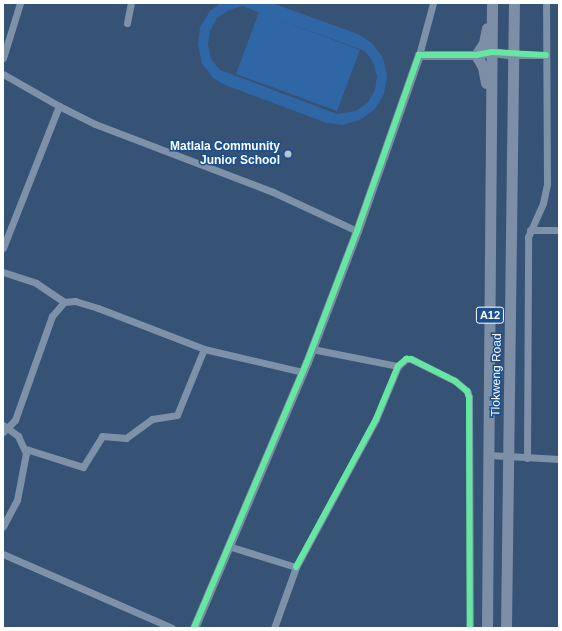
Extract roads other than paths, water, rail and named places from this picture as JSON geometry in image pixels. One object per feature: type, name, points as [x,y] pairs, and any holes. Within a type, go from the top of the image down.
[{"type":"main road","name":"Tlokweng Road","points":[[487,628],[492,52],[491,3]]},
{"type":"main road","points":[[491,3],[486,38],[476,55],[485,72],[491,119]]},
{"type":"main road","name":"Tlokweng Road","points":[[506,628],[510,458],[514,3]]},
{"type":"street","points":[[3,58],[20,3]]},
{"type":"street","points":[[127,23],[131,3]]},
{"type":"street","points":[[194,628],[303,372],[358,231],[419,56],[433,3]]},
{"type":"street","points":[[527,458],[530,230],[546,194],[546,3]]},
{"type":"street","points":[[419,56],[476,55],[492,52],[514,55],[546,55]]},
{"type":"street","points":[[3,74],[59,106],[95,124],[273,192],[358,231]]},
{"type":"street","points":[[3,248],[59,106]]},
{"type":"street","points":[[530,230],[559,230]]},
{"type":"street","points":[[4,274],[36,283],[64,302],[75,301],[98,308],[204,349],[303,372]]},
{"type":"street","points":[[64,302],[52,316],[22,402],[5,428],[26,449],[82,467],[102,436],[126,438],[152,419],[177,416],[204,349]]},
{"type":"street","points":[[312,349],[398,366]]},
{"type":"street","points":[[274,628],[296,566],[376,420],[398,366],[406,359],[416,361],[456,381],[467,391],[469,397],[470,628]]},
{"type":"street","points":[[3,526],[17,500],[26,449]]},
{"type":"street","points":[[489,455],[510,458],[559,459]]},
{"type":"street","points":[[228,546],[296,566]]},
{"type":"street","points":[[3,554],[172,628]]},
{"type":"place","name":"Matlala Community Junior School","points":[[288,154]]}]
